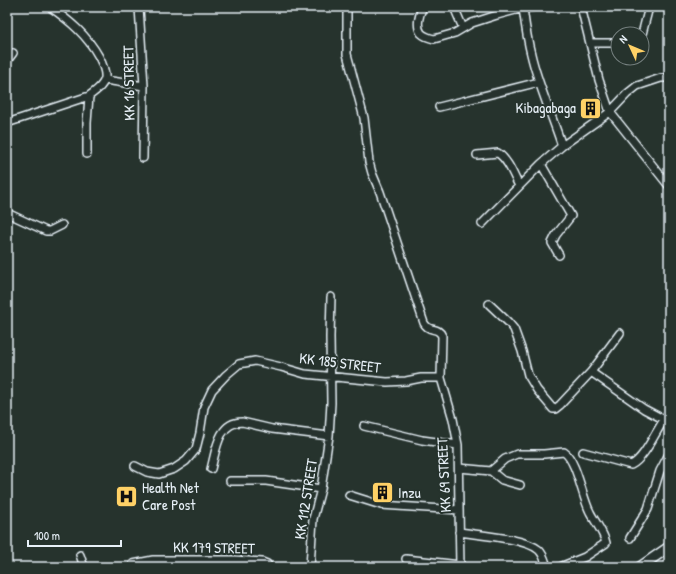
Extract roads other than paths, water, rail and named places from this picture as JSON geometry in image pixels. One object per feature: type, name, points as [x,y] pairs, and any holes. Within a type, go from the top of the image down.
[{"type":"main road","points":[[640,567],[669,547]]},
{"type":"street","points":[[7,123],[89,96],[100,88],[105,80],[103,65],[93,46],[83,33],[59,9],[50,7]]},
{"type":"street","name":"KK 16 STREET","points":[[139,7],[144,86],[143,158]]},
{"type":"street","name":"KK 69 STREET","points":[[347,7],[347,54],[364,118],[370,168],[380,192],[426,327],[430,330],[437,330],[442,336],[441,378],[453,419],[458,445],[460,566]]},
{"type":"street","points":[[422,7],[418,17],[420,31],[422,34],[434,39],[455,33],[472,23],[523,8],[535,7]]},
{"type":"street","points":[[454,7],[463,28]]},
{"type":"street","points":[[581,7],[599,80],[610,112],[669,186]]},
{"type":"street","points":[[644,26],[649,7]]},
{"type":"street","points":[[523,8],[526,33],[531,55],[562,146]]},
{"type":"street","points":[[590,43],[610,43]]},
{"type":"street","points":[[7,61],[13,53]]},
{"type":"street","points":[[482,224],[541,164],[562,146],[610,112],[637,86],[661,78],[669,78]]},
{"type":"street","points":[[105,80],[144,86]]},
{"type":"street","points":[[439,107],[539,82]]},
{"type":"street","points":[[87,154],[89,96]]},
{"type":"street","points":[[477,155],[498,153],[502,156],[505,159],[518,186]]},
{"type":"street","points":[[541,164],[571,216],[556,235],[552,243],[559,255]]},
{"type":"street","points":[[7,213],[46,231],[50,231],[62,224]]},
{"type":"street","name":"KK 112 STREET","points":[[310,567],[313,519],[321,489],[329,436],[331,297]]},
{"type":"street","points":[[489,304],[514,329],[522,351],[528,375],[536,390],[550,407],[555,409],[591,372],[620,333]]},
{"type":"street","name":"KK 185 STREET","points":[[135,466],[147,472],[159,474],[174,469],[186,461],[196,449],[204,407],[212,390],[239,364],[255,361],[305,374],[387,382],[422,378],[441,378]]},
{"type":"street","points":[[591,372],[644,409],[663,419],[669,426]]},
{"type":"street","points":[[582,452],[631,465],[635,463],[653,438],[663,419],[669,413]]},
{"type":"street","points":[[211,469],[222,433],[231,424],[242,422],[272,429],[329,436]]},
{"type":"street","points":[[364,426],[422,440],[458,445]]},
{"type":"street","points":[[491,471],[510,456],[517,454],[564,452],[567,454],[575,468],[586,505],[606,543],[585,557],[560,567]]},
{"type":"street","points":[[630,538],[648,509],[660,471],[669,454]]},
{"type":"street","points":[[459,468],[491,471],[502,480],[520,485]]},
{"type":"street","points":[[230,481],[266,480],[321,489]]},
{"type":"street","points":[[349,495],[381,506],[459,510]]},
{"type":"street","points":[[459,532],[525,543],[540,551],[547,567]]},
{"type":"street","points":[[80,555],[84,567]]},
{"type":"street","points":[[406,559],[460,566]]},
{"type":"street","name":"KK 179 STREET","points":[[133,564],[153,560],[235,560],[262,562],[267,564],[268,567]]},
{"type":"place","name":"Kibagabaga","points":[[591,108]]},
{"type":"place","name":"Inzu","points":[[383,493]]},
{"type":"place","name":"Health Net Care Post","points":[[127,497]]}]
